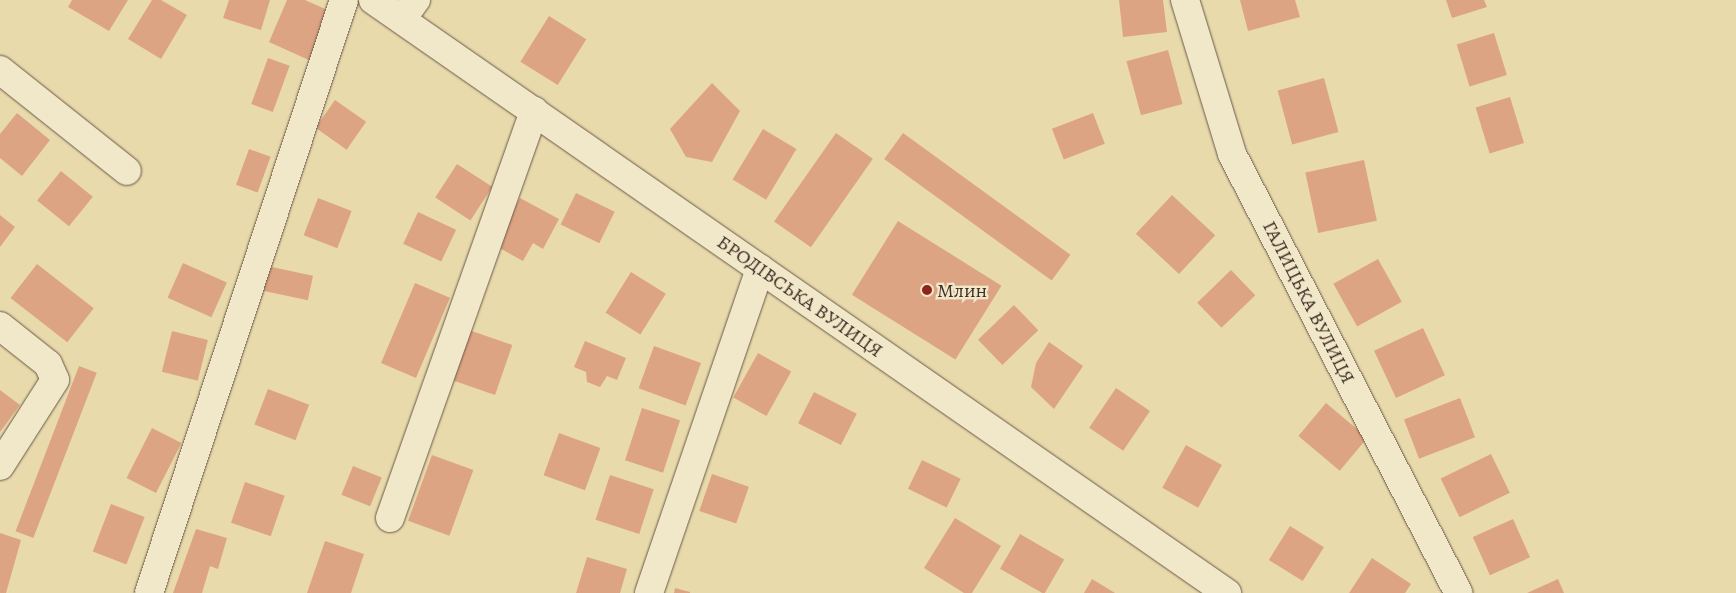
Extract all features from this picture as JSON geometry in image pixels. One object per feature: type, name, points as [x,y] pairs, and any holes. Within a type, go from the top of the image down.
[{"type":"street","points":[[150,593],[344,0]]},
{"type":"street","name":"БРОДІВСЬКА ВУЛИЦЯ","points":[[373,0],[409,10],[534,111],[1227,593]]},
{"type":"street","name":"ГАЛИЦЬКА ВУЛИЦЯ","points":[[1185,0],[1232,154],[1459,593]]},
{"type":"street","points":[[0,70],[127,171]]},
{"type":"street","points":[[390,518],[534,111]]},
{"type":"street","points":[[649,593],[760,268]]},
{"type":"street","points":[[0,326],[48,364],[55,380],[0,466]]},
{"type":"building","points":[[72,0],[128,0],[109,31],[68,7]]},
{"type":"building","points":[[152,0],[161,0],[187,15],[161,59],[128,39]]},
{"type":"building","points":[[229,0],[270,0],[261,30],[223,18]]},
{"type":"building","points":[[287,0],[305,0],[332,12],[311,61],[269,42]]},
{"type":"building","points":[[1119,0],[1163,0],[1167,32],[1123,37]]},
{"type":"building","points":[[1240,0],[1295,0],[1300,17],[1248,31]]},
{"type":"building","points":[[1446,0],[1484,0],[1487,7],[1452,18]]},
{"type":"building","points":[[549,16],[586,39],[558,85],[520,62]]},
{"type":"building","points":[[1494,33],[1507,75],[1470,86],[1457,44]]},
{"type":"building","points":[[1168,50],[1182,104],[1141,115],[1126,61]]},
{"type":"building","points":[[268,58],[290,66],[273,112],[251,104]]},
{"type":"building","points":[[1324,78],[1338,132],[1292,145],[1278,90]]},
{"type":"building","points":[[712,83],[740,111],[712,162],[686,157],[670,129]]},
{"type":"building","points":[[1510,97],[1524,143],[1490,153],[1476,108]]},
{"type":"building","points":[[335,100],[366,122],[347,150],[315,128]]},
{"type":"building","points":[[17,113],[50,140],[22,176],[0,158],[0,134]]},
{"type":"building","points":[[1093,113],[1105,144],[1064,160],[1052,129]]},
{"type":"building","points":[[763,129],[796,149],[766,200],[733,180]]},
{"type":"building","points":[[836,133],[873,159],[811,247],[774,221]]},
{"type":"building","points":[[903,133],[1070,255],[1052,281],[884,159]]},
{"type":"building","points":[[249,149],[271,157],[258,193],[236,185]]},
{"type":"building","points":[[1364,160],[1377,221],[1318,233],[1305,172]]},
{"type":"building","points":[[457,164],[492,187],[470,220],[435,198]]},
{"type":"building","points":[[61,171],[93,197],[69,226],[37,201]]},
{"type":"building","points":[[576,193],[615,212],[599,243],[561,224]]},
{"type":"building","points":[[1172,195],[1215,235],[1179,274],[1136,234]]},
{"type":"building","points":[[318,198],[352,211],[337,248],[304,235]]},
{"type":"building","points":[[520,198],[559,219],[543,249],[533,243],[523,261],[494,245]]},
{"type":"building","points":[[418,212],[456,230],[441,261],[403,244]]},
{"type":"building","points":[[0,215],[15,227],[0,247]]},
{"type":"building","name":"Млин","points":[[898,221],[1001,286],[955,359],[852,295]]},
{"type":"building","points":[[1378,259],[1402,302],[1357,327],[1333,284]]},
{"type":"building","points":[[183,263],[227,283],[211,317],[168,298]]},
{"type":"building","points":[[37,264],[94,308],[67,342],[11,298]]},
{"type":"building","points":[[267,266],[313,276],[308,300],[262,290]]},
{"type":"building","points":[[1231,270],[1255,295],[1222,328],[1197,303]]},
{"type":"building","points":[[631,272],[666,294],[640,334],[606,313]]},
{"type":"building","points":[[415,283],[450,298],[416,378],[381,363]]},
{"type":"building","points":[[1014,305],[1038,330],[1002,365],[978,340]]},
{"type":"building","points":[[1423,328],[1445,375],[1396,398],[1374,351]]},
{"type":"building","points":[[466,329],[512,345],[495,395],[449,379]]},
{"type":"building","points":[[172,331],[208,340],[198,381],[162,372]]},
{"type":"building","points":[[585,341],[626,358],[617,380],[607,376],[600,387],[587,382],[586,372],[574,367]]},
{"type":"building","points":[[1049,342],[1083,366],[1054,409],[1031,387],[1036,363]]},
{"type":"building","points":[[654,346],[701,363],[686,405],[639,388]]},
{"type":"building","points":[[758,353],[791,371],[767,416],[733,398]]},
{"type":"building","points":[[79,366],[97,373],[33,538],[16,531]]},
{"type":"building","points":[[1116,388],[1150,411],[1123,451],[1089,428]]},
{"type":"building","points":[[268,389],[309,405],[295,440],[254,424]]},
{"type":"building","points":[[0,390],[20,405],[0,432]]},
{"type":"building","points":[[814,392],[857,414],[841,445],[798,423]]},
{"type":"building","points":[[1460,398],[1475,437],[1419,459],[1404,420]]},
{"type":"building","points":[[1326,403],[1367,438],[1340,471],[1298,436]]},
{"type":"building","points":[[642,408],[680,420],[663,473],[625,460]]},
{"type":"building","points":[[152,428],[181,443],[156,493],[127,478]]},
{"type":"building","points":[[559,433],[600,448],[585,490],[544,475]]},
{"type":"building","points":[[1186,445],[1222,465],[1198,508],[1162,488]]},
{"type":"building","points":[[1491,454],[1510,493],[1460,517],[1441,479]]},
{"type":"building","points":[[432,455],[473,470],[449,536],[408,521]]},
{"type":"building","points":[[922,460],[961,479],[947,508],[908,489]]},
{"type":"building","points":[[353,466],[382,478],[370,506],[341,495]]},
{"type":"building","points":[[712,474],[749,487],[736,524],[699,511]]},
{"type":"building","points":[[610,475],[654,489],[639,534],[595,520]]},
{"type":"building","points":[[245,482],[285,496],[271,536],[231,523]]},
{"type":"building","points":[[111,504],[145,517],[126,565],[93,552]]},
{"type":"building","points":[[955,518],[1001,546],[972,593],[964,593],[924,568]]},
{"type":"building","points":[[1513,519],[1530,557],[1490,575],[1473,537]]},
{"type":"building","points":[[1290,526],[1324,547],[1303,581],[1269,560]]},
{"type":"building","points":[[196,529],[227,538],[218,569],[210,566],[202,593],[173,593]]},
{"type":"building","points":[[0,533],[21,540],[6,593],[0,593]]},
{"type":"building","points":[[1020,534],[1064,560],[1045,593],[1000,569]]},
{"type":"building","points":[[325,541],[364,554],[351,593],[307,593]]},
{"type":"building","points":[[587,557],[627,569],[620,593],[576,593]]},
{"type":"building","points":[[1372,558],[1411,584],[1405,593],[1349,593]]},
{"type":"building","points":[[1092,579],[1115,593],[1084,593]]},
{"type":"building","points":[[1558,579],[1564,593],[1527,593]]},
{"type":"building","points":[[675,588],[690,592],[690,593],[674,593]]},
{"type":"place","name":"Млин","points":[[927,290]]}]
